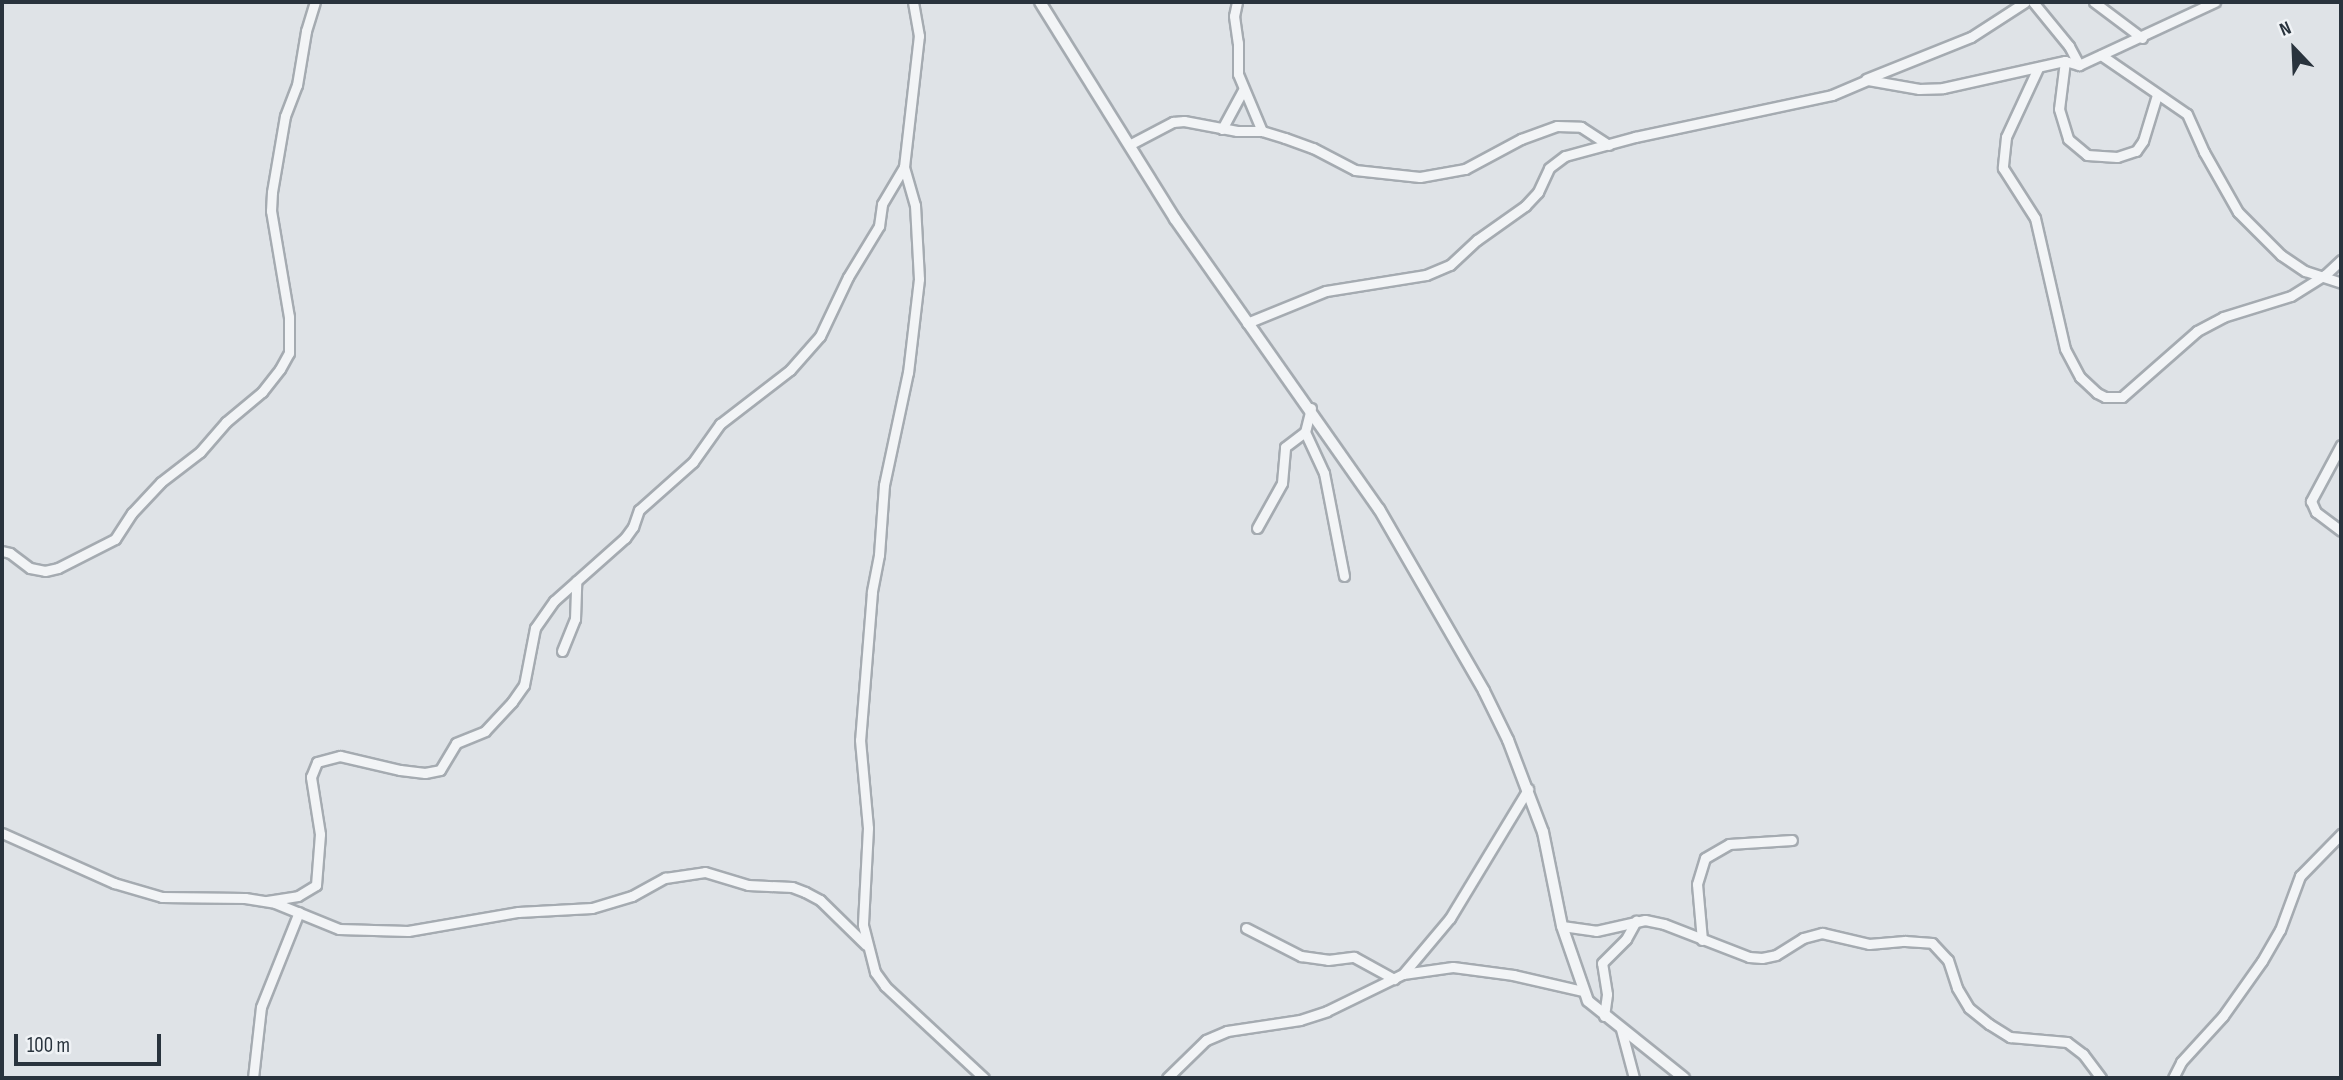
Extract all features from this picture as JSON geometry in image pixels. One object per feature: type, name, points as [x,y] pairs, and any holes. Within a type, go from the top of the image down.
[{"type":"street","points":[[2,551],[10,553],[30,568],[45,571],[58,568],[115,539],[132,513],[161,482],[200,452],[226,422],[262,392],[280,369],[289,353],[289,317],[271,211],[272,191],[285,116],[297,85],[306,31],[315,2]]},
{"type":"street","points":[[913,2],[919,36],[904,167],[915,205],[919,279],[908,372],[884,485],[860,728],[868,828],[863,925],[875,972],[897,1000],[984,1078]]},
{"type":"street","points":[[1040,2],[1175,219],[1380,509],[1434,601],[1508,740],[1528,789],[1543,832],[1563,926],[1583,990],[1595,1009],[1684,1078]]},
{"type":"street","points":[[1237,2],[1234,16],[1238,43],[1238,74],[1262,131]]},
{"type":"street","points":[[1247,323],[1326,291],[1426,275],[1450,265],[1477,240],[1525,206],[1538,192],[1555,162],[1609,145],[1832,95],[1885,69],[1971,37],[2025,2]]},
{"type":"street","points":[[2033,2],[2063,38],[2079,65]]},
{"type":"street","points":[[2094,2],[2141,38]]},
{"type":"street","points":[[1858,83],[1868,80],[1919,89],[1943,88],[2065,61],[2079,65],[2215,2]]},
{"type":"street","points":[[2101,55],[2187,114],[2204,152],[2243,217],[2296,266],[2341,283]]},
{"type":"street","points":[[2065,61],[2059,109],[2068,139],[2087,155],[2117,158],[2136,151],[2157,95]]},
{"type":"street","points":[[2038,68],[2006,137],[2003,168],[2035,218],[2065,349],[2080,377],[2097,393],[2105,397],[2122,397],[2197,331],[2223,317],[2291,296],[2325,275],[2341,260]]},
{"type":"street","points":[[1222,129],[1243,90]]},
{"type":"street","points":[[1129,145],[1173,122],[1184,121],[1222,129],[1262,131],[1313,148],[1355,170],[1408,176],[1444,174],[1465,169],[1521,139],[1556,126],[1581,127],[1609,145]]},
{"type":"street","points":[[2,833],[90,874],[163,897],[267,901],[298,896],[316,885],[320,834],[311,777],[317,762],[340,756],[425,773],[440,770],[456,743],[485,731],[524,685],[529,650],[540,617],[576,580],[625,538],[633,527],[639,510],[694,463],[720,424],[790,370],[820,337],[848,277],[879,226],[883,204],[904,167]]},
{"type":"street","points":[[1257,528],[1282,483],[1285,447],[1305,432],[1311,408]]},
{"type":"street","points":[[1305,432],[1324,472],[1344,576]]},
{"type":"street","points":[[2341,445],[2311,501],[2316,512],[2341,531]]},
{"type":"street","points":[[562,651],[575,619],[576,580]]},
{"type":"street","points":[[1399,976],[1450,918],[1528,789]]},
{"type":"street","points":[[2173,1078],[2181,1062],[2223,1016],[2271,947],[2300,876],[2341,834]]},
{"type":"street","points":[[1702,940],[1697,884],[1705,858],[1729,844],[1792,840]]},
{"type":"street","points":[[267,901],[339,929],[408,932],[517,912],[592,908],[632,896],[665,878],[705,872],[748,885],[792,887],[805,892],[820,900],[867,946]]},
{"type":"street","points":[[253,1078],[261,1007],[299,912]]},
{"type":"street","points":[[1563,926],[1596,931],[1636,921],[1664,924],[1702,940],[1762,958],[1776,954],[1803,938],[1822,933],[1869,944],[1905,941],[1932,943],[1948,960],[1957,988],[1969,1008],[1979,1016],[2010,1037],[2067,1042],[2083,1054],[2101,1078]]},
{"type":"street","points":[[1604,1016],[1606,994],[1602,963],[1626,939],[1636,921]]},
{"type":"street","points":[[1246,928],[1301,956],[1328,960],[1354,957],[1399,976]]},
{"type":"street","points":[[1167,1078],[1206,1040],[1227,1031],[1300,1020],[1327,1012],[1399,976],[1453,967],[1513,975],[1583,990]]},
{"type":"street","points":[[1621,1029],[1633,1078]]},
{"type":"street","points":[[1624,1078],[1628,1064]]}]
